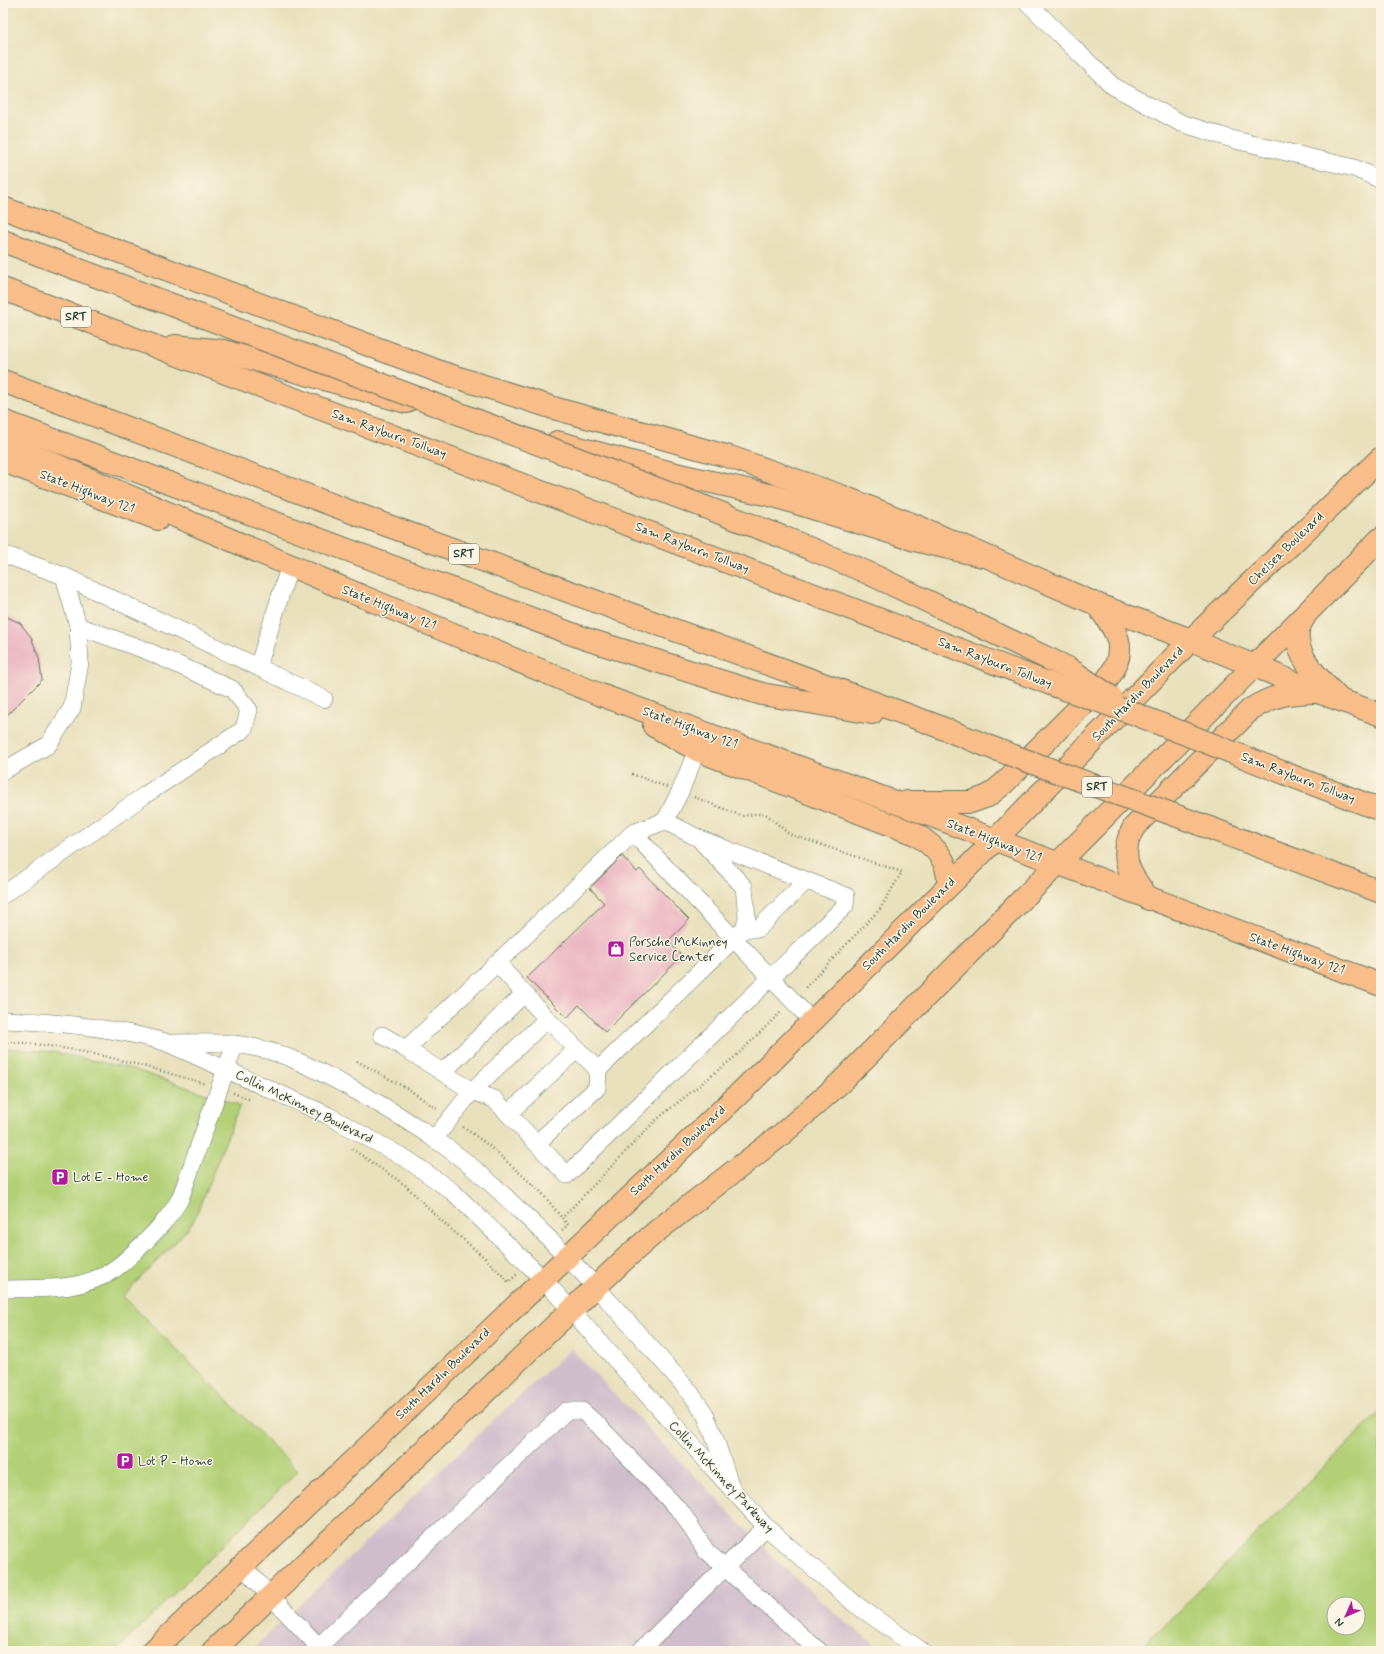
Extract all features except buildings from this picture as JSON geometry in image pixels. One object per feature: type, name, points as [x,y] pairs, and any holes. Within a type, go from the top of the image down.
[{"type":"main road","points":[[3,208],[443,373],[557,409],[730,457],[841,496],[919,527],[1096,604],[1191,640],[1318,692],[1381,715]]},
{"type":"main road","points":[[3,241],[705,506],[785,538],[866,572],[1068,668],[1135,714]]},
{"type":"main road","name":"Sam Rayburn Tollway","points":[[3,289],[146,344],[476,466],[1056,686],[1135,714],[1381,810]]},
{"type":"main road","points":[[146,344],[224,351],[339,384],[680,475],[774,496],[915,540],[983,556]]},
{"type":"main road","name":"SRT","points":[[3,381],[386,525],[927,722],[995,749],[1381,892]]},
{"type":"main road","points":[[3,421],[576,635],[659,663],[762,694],[927,722]]},
{"type":"main road","points":[[3,442],[359,594]]},
{"type":"main road","name":"Chelsea Boulevard","points":[[1191,640],[1381,458]]},
{"type":"main road","name":"State Highway 121","points":[[3,461],[359,594],[598,694],[892,801],[1057,865],[1381,985]]},
{"type":"main road","points":[[213,1651],[596,1286],[658,1230],[770,1145],[810,1112],[1381,538]]},
{"type":"main road","points":[[892,801],[971,802],[988,796],[1003,784],[1107,680],[1116,666],[1120,649],[1120,641],[1110,622],[1096,604]]},
{"type":"main road","points":[[1308,612],[1298,631],[1300,649],[1311,668],[1339,699]]},
{"type":"main road","name":"South Hardin Boulevard","points":[[153,1651],[567,1255],[744,1089],[994,841],[1191,640]]},
{"type":"main road","points":[[1149,899],[1136,882],[1127,863],[1127,845],[1129,836],[1134,827],[1251,709],[1269,698],[1289,693],[1318,692]]},
{"type":"main road","points":[[598,694],[697,750],[915,834],[924,839],[943,860],[948,871],[948,886]]},
{"type":"street","points":[[1028,3],[1058,34],[1113,86],[1181,123],[1235,140],[1354,168],[1381,180]]},
{"type":"street","points":[[3,554],[64,576],[324,699]]},
{"type":"street","points":[[258,667],[289,568]]},
{"type":"street","points":[[7,764],[48,745],[72,708],[80,663],[78,626],[64,576]]},
{"type":"street","points":[[3,894],[145,795],[244,729],[246,722],[249,710],[232,689],[145,650],[78,626]]},
{"type":"street","points":[[406,1049],[633,833],[665,821],[680,792],[697,750]]},
{"type":"street","points":[[382,1035],[472,1091],[494,1099],[568,1174],[845,906],[846,896],[700,839],[665,821]]},
{"type":"street","points":[[633,833],[739,934],[771,979],[812,1021]]},
{"type":"street","points":[[598,1070],[739,934],[747,918],[744,887],[700,839]]},
{"type":"street","points":[[739,934],[758,929],[806,880]]},
{"type":"street","points":[[497,963],[547,1019],[598,1070],[598,1088],[537,1144]]},
{"type":"street","points":[[443,1072],[524,994]]},
{"type":"street","points":[[434,1139],[472,1091],[547,1019]]},
{"type":"street","name":"Collin McKinney Boulevard","points":[[3,1020],[78,1025],[138,1035],[165,1042],[327,1115],[408,1160],[453,1192],[543,1279]]},
{"type":"street","name":"Collin McKinney Boulevard","points":[[165,1042],[235,1044],[257,1047],[272,1052],[330,1077],[380,1105],[434,1139],[475,1170],[567,1255],[690,1392],[705,1414],[732,1490]]},
{"type":"street","points":[[3,1288],[59,1288],[101,1277],[121,1264],[161,1226],[172,1213],[180,1200],[235,1044]]},
{"type":"street","points":[[508,1114],[577,1049]]},
{"type":"street","name":"Collin McKinney Parkway","points":[[543,1279],[766,1527],[854,1604],[922,1651]]},
{"type":"street","points":[[242,1566],[319,1650],[566,1411],[582,1411],[599,1426],[682,1513],[706,1551],[818,1651]]},
{"type":"street","points":[[640,1651],[766,1527]]},
{"type":"path","points":[[562,1218],[656,1120],[736,1056],[792,1002],[880,909],[902,872],[789,834],[766,814],[742,816],[632,774]]},
{"type":"path","points":[[3,1042],[63,1048],[145,1066],[220,1089],[256,1102]]},
{"type":"path","points":[[357,1061],[408,1089],[451,1118],[487,1144],[541,1192],[568,1225],[552,1240]]},
{"type":"path","points":[[349,1146],[405,1185],[445,1224],[486,1259],[509,1282],[528,1264]]},
{"type":"shaded area","points":[[571,1349],[775,1559],[831,1610],[883,1651],[251,1651],[486,1427]]},
{"type":"green space","points":[[3,1048],[53,1052],[129,1068],[240,1105],[194,1220],[184,1233],[123,1296],[298,1471],[116,1651],[3,1651]]},
{"type":"green space","points":[[1381,1411],[1381,1651],[1138,1651]]},
{"type":"place","name":"Porsche McKinney Service Center","points":[[616,949]]},
{"type":"place","name":"Lot E - Home","points":[[60,1177]]},
{"type":"place","name":"Lot P - Home","points":[[125,1461]]}]
